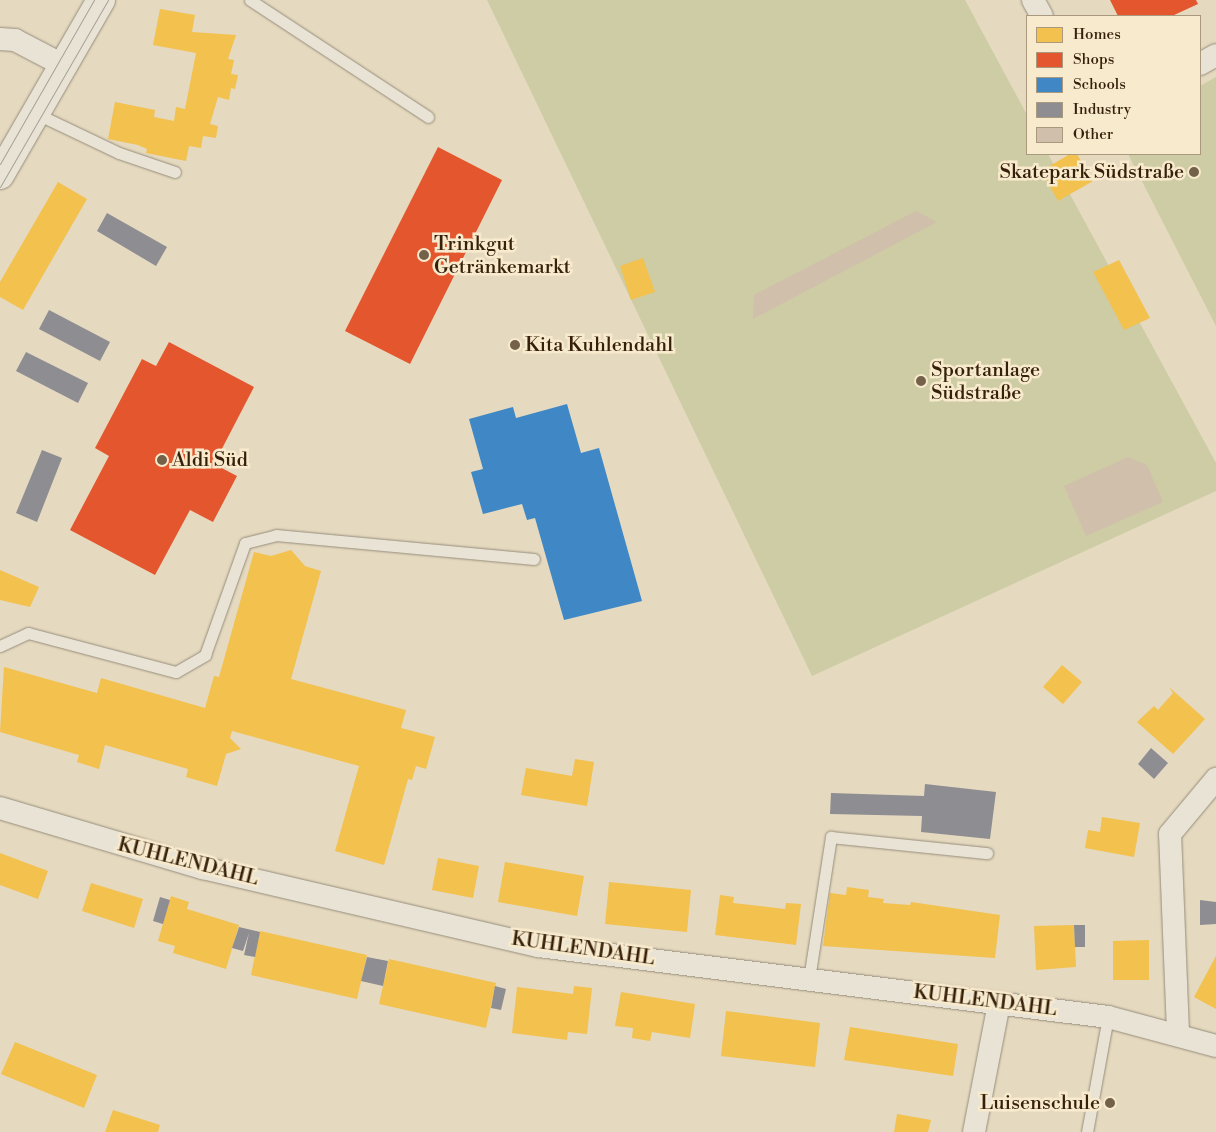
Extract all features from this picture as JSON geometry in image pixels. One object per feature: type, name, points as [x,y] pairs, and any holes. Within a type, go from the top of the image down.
[{"type":"main road","points":[[0,175],[101,0]]},
{"type":"street","points":[[1033,0],[1041,15]]},
{"type":"street","points":[[0,39],[15,40],[63,65]]},
{"type":"street","points":[[1201,63],[1216,55]]},
{"type":"street","points":[[1178,1032],[1170,834],[1216,779]]},
{"type":"street","name":"KUHLENDAHL","points":[[0,808],[204,868],[539,946],[1108,1017],[1178,1032],[1216,1046]]},
{"type":"street","points":[[974,1132],[999,1003]]},
{"type":"lane","points":[[250,0],[428,117]]},
{"type":"lane","points":[[36,113],[119,153],[175,172]]},
{"type":"lane","points":[[0,646],[28,633],[176,672],[205,655],[245,543],[276,535],[534,559]]},
{"type":"lane","points":[[808,979],[831,837],[987,853]]},
{"type":"lane","points":[[1087,1132],[1108,1017]]},
{"type":"green space","name":"Sportanlage Südstraße","points":[[487,0],[965,0],[1026,113],[1026,155],[1049,155],[1216,463],[1216,491],[812,676]]},
{"type":"green space","points":[[1216,77],[1216,326],[1129,155],[1201,155],[1201,85]]},
{"type":"building: Homes","points":[[160,9],[195,15],[192,32],[236,35],[228,59],[234,60],[231,74],[238,75],[235,89],[231,88],[229,100],[218,97],[210,124],[218,126],[216,138],[203,136],[201,148],[189,146],[186,161],[146,153],[147,149],[138,145],[108,139],[115,102],[155,110],[154,117],[174,121],[176,107],[185,109],[196,53],[153,45]]},
{"type":"building: Homes","points":[[1068,155],[1078,155],[1093,181],[1058,201],[1041,171]]},
{"type":"building: Homes","points":[[58,182],[87,199],[23,310],[0,297],[0,282]]},
{"type":"building: Homes","points":[[643,258],[655,292],[631,300],[620,266]]},
{"type":"building: Homes","points":[[1119,260],[1150,318],[1124,330],[1093,272]]},
{"type":"building: Homes","points":[[291,550],[305,566],[321,571],[291,679],[406,710],[401,728],[435,737],[426,769],[416,766],[412,780],[408,779],[384,865],[335,851],[359,766],[232,731],[230,738],[241,749],[226,754],[217,786],[186,777],[188,769],[105,745],[99,769],[77,762],[79,755],[0,732],[4,667],[97,693],[101,678],[205,708],[214,676],[219,677],[254,552],[271,556]]},
{"type":"building: Homes","points":[[0,570],[39,587],[30,607],[0,600]]},
{"type":"building: Homes","points":[[1062,665],[1082,682],[1063,704],[1043,687]]},
{"type":"building: Homes","points":[[1169,687],[1205,719],[1173,754],[1137,722],[1154,706],[1158,710],[1173,693]]},
{"type":"building: Homes","points":[[575,759],[594,762],[587,806],[521,795],[526,768],[572,776]]},
{"type":"building: Homes","points":[[1102,817],[1140,823],[1134,857],[1085,848],[1088,830],[1100,832]]},
{"type":"building: Homes","points":[[0,853],[48,871],[38,899],[0,885]]},
{"type":"building: Homes","points":[[438,858],[479,866],[473,898],[432,890]]},
{"type":"building: Homes","points":[[505,862],[584,876],[577,916],[498,902]]},
{"type":"building: Homes","points":[[609,882],[691,890],[687,932],[605,924]]},
{"type":"building: Homes","points":[[91,883],[143,899],[134,928],[82,911]]},
{"type":"building: Homes","points":[[847,887],[869,890],[868,897],[884,899],[883,903],[910,905],[911,902],[1000,915],[995,958],[823,946],[830,893],[846,895]]},
{"type":"building: Homes","points":[[720,895],[734,897],[733,903],[785,909],[786,903],[801,904],[796,945],[715,935]]},
{"type":"building: Homes","points":[[171,896],[189,902],[187,909],[239,925],[226,969],[173,953],[175,946],[158,941]]},
{"type":"building: Homes","points":[[1074,925],[1076,967],[1036,970],[1034,926]]},
{"type":"building: Homes","points":[[260,931],[367,955],[357,999],[251,975]]},
{"type":"building: Homes","points":[[1149,940],[1149,980],[1113,980],[1113,941]]},
{"type":"building: Homes","points":[[1216,956],[1216,1009],[1194,997]]},
{"type":"building: Homes","points":[[389,959],[496,983],[486,1028],[379,1004]]},
{"type":"building: Homes","points":[[574,986],[592,988],[587,1034],[568,1032],[567,1040],[512,1033],[517,987],[573,994]]},
{"type":"building: Homes","points":[[621,992],[695,1004],[690,1038],[652,1032],[650,1041],[632,1038],[633,1028],[615,1026]]},
{"type":"building: Homes","points":[[726,1011],[820,1023],[815,1067],[721,1056]]},
{"type":"building: Homes","points":[[850,1027],[958,1044],[953,1076],[844,1060]]},
{"type":"building: Homes","points":[[15,1042],[97,1075],[84,1108],[1,1074]]},
{"type":"building: Homes","points":[[113,1110],[160,1125],[158,1132],[105,1132]]},
{"type":"building: Homes","points":[[897,1114],[931,1120],[928,1132],[894,1132]]},
{"type":"building: Shops","points":[[1110,0],[1196,0],[1198,4],[1174,15],[1118,15]]},
{"type":"building: Shops","name":"Trinkgut Getränkemarkt","points":[[438,147],[502,180],[410,364],[345,331]]},
{"type":"building: Shops","name":"Aldi Süd","points":[[169,342],[254,387],[214,464],[237,476],[213,522],[190,510],[155,575],[70,530],[109,456],[95,448],[142,359],[156,366]]},
{"type":"building: Schools","points":[[567,404],[581,453],[599,448],[642,601],[564,620],[535,518],[527,520],[522,504],[483,514],[471,472],[483,469],[469,419],[513,407],[516,418]]},
{"type":"building: Industry","points":[[107,213],[167,247],[156,266],[97,231]]},
{"type":"building: Industry","points":[[49,310],[110,342],[100,361],[39,329]]},
{"type":"building: Industry","points":[[26,352],[88,383],[78,403],[16,371]]},
{"type":"building: Industry","points":[[42,450],[62,458],[37,522],[16,513]]},
{"type":"building: Industry","points":[[1151,748],[1168,763],[1154,779],[1138,764]]},
{"type":"building: Industry","points":[[925,784],[996,792],[990,839],[921,832],[922,816],[830,814],[831,793],[924,796]]},
{"type":"building: Industry","points":[[160,897],[170,900],[163,924],[153,921]]},
{"type":"building: Industry","points":[[1200,900],[1216,902],[1216,924],[1200,925]]},
{"type":"building: Industry","points":[[1074,925],[1085,925],[1085,947],[1075,947]]},
{"type":"building: Industry","points":[[239,927],[260,932],[255,957],[244,955],[249,933],[243,951],[232,948]]},
{"type":"building: Industry","points":[[367,957],[388,961],[383,986],[361,981]]},
{"type":"building: Industry","points":[[495,986],[506,989],[501,1010],[491,1008]]},
{"type":"building: Other","points":[[916,211],[937,222],[753,319],[754,295]]},
{"type":"building: Other","points":[[1128,457],[1147,465],[1163,502],[1086,536],[1064,486]]},
{"type":"tram line","points":[[0,164],[94,0]]},
{"type":"tram line","points":[[0,187],[108,0]]},
{"type":"place","name":"Skatepark Südstraße","points":[[1194,172]]},
{"type":"place","name":"Trinkgut Getränkemarkt","points":[[424,255]]},
{"type":"place","name":"Kita Kuhlendahl","points":[[515,345]]},
{"type":"place","name":"Sportanlage Südstraße","points":[[921,381]]},
{"type":"place","name":"Aldi Süd","points":[[162,460]]},
{"type":"place","name":"Luisenschule","points":[[1110,1103]]}]
